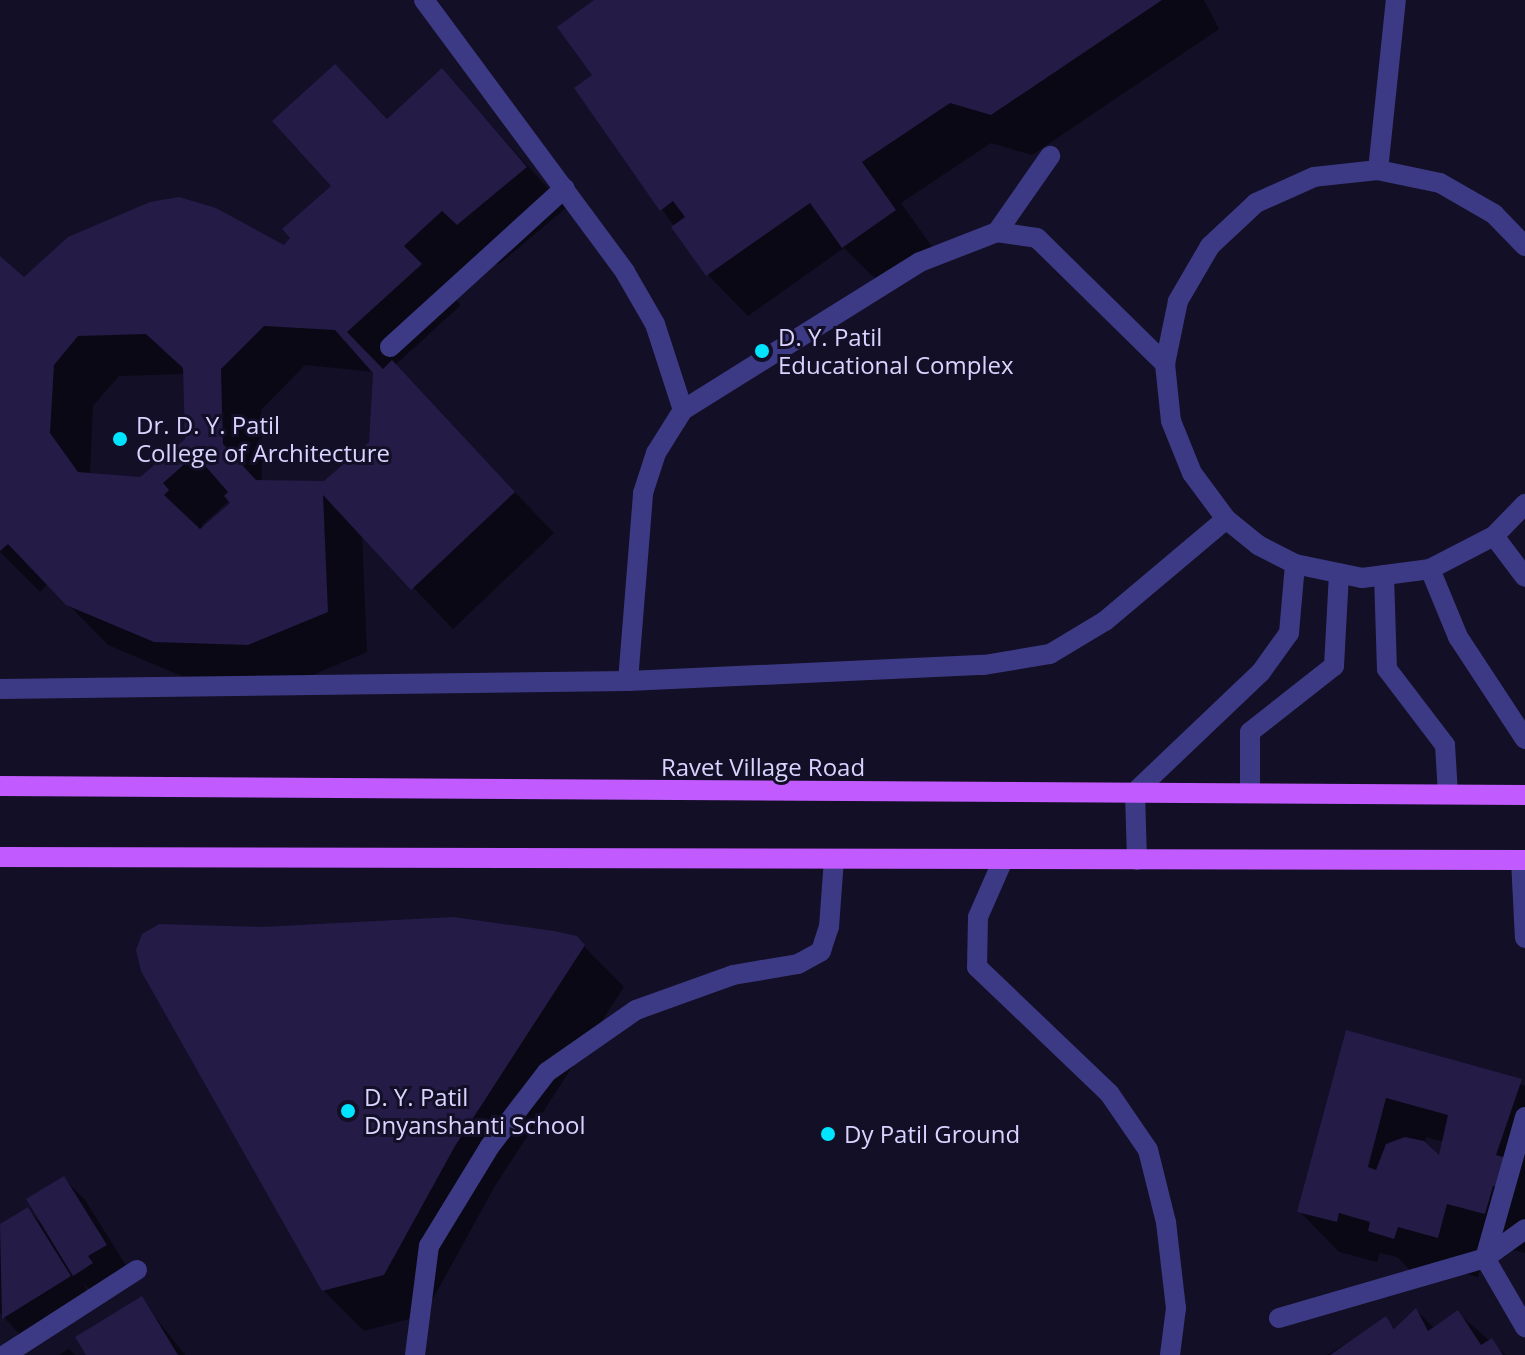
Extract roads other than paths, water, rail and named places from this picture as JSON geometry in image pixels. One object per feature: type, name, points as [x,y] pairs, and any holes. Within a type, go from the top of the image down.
[{"type":"main road","name":"Ravet Village Road","points":[[0,786],[1525,795]]},
{"type":"main road","points":[[0,857],[1523,860]]},
{"type":"lane","points":[[424,0],[565,188],[655,324],[683,410]]},
{"type":"lane","points":[[1378,170],[1396,0]]},
{"type":"lane","points":[[997,232],[1050,156]]},
{"type":"lane","points":[[1525,246],[1494,214],[1440,183],[1378,170],[1314,177],[1245,214],[1210,246],[1178,301],[1165,364],[1171,421],[1186,460],[1226,519],[1258,545],[1295,564],[1339,573],[1384,575],[1430,569],[1494,536],[1525,504]]},
{"type":"lane","points":[[390,347],[565,188]]},
{"type":"lane","points":[[628,681],[643,493],[656,453],[683,410],[920,262],[997,232],[1037,238],[1165,364]]},
{"type":"lane","points":[[0,689],[628,681],[984,665],[1050,654],[1105,621],[1226,519]]},
{"type":"lane","points":[[1494,536],[1525,577]]},
{"type":"lane","points":[[1137,860],[1135,792],[1261,672],[1289,633],[1295,564]]},
{"type":"lane","points":[[1430,569],[1458,637],[1525,739]]},
{"type":"lane","points":[[1250,793],[1250,732],[1334,666],[1339,573]]},
{"type":"lane","points":[[1384,575],[1387,669],[1445,745],[1448,794]]},
{"type":"lane","points":[[415,1355],[429,1246],[490,1146],[547,1072],[636,1010],[733,975],[798,964],[821,951],[829,927],[834,859]]},
{"type":"lane","points":[[1003,860],[978,917],[977,967],[1109,1093],[1148,1150],[1166,1222],[1176,1308],[1170,1355]]},
{"type":"lane","points":[[1523,860],[1525,938]]},
{"type":"lane","points":[[1525,1117],[1485,1258],[1525,1327]]},
{"type":"lane","points":[[1279,1318],[1485,1258],[1525,1229]]},
{"type":"lane","points":[[5,1355],[137,1270]]},
{"type":"place","name":"D. Y. Patil Educational Complex","points":[[762,351]]},
{"type":"place","name":"Dr. D. Y. Patil College of Architecture","points":[[120,439]]},
{"type":"place","name":"D. Y. Patil Dnyanshanti School","points":[[348,1111]]},
{"type":"place","name":"Dy Patil Ground","points":[[828,1134]]}]
